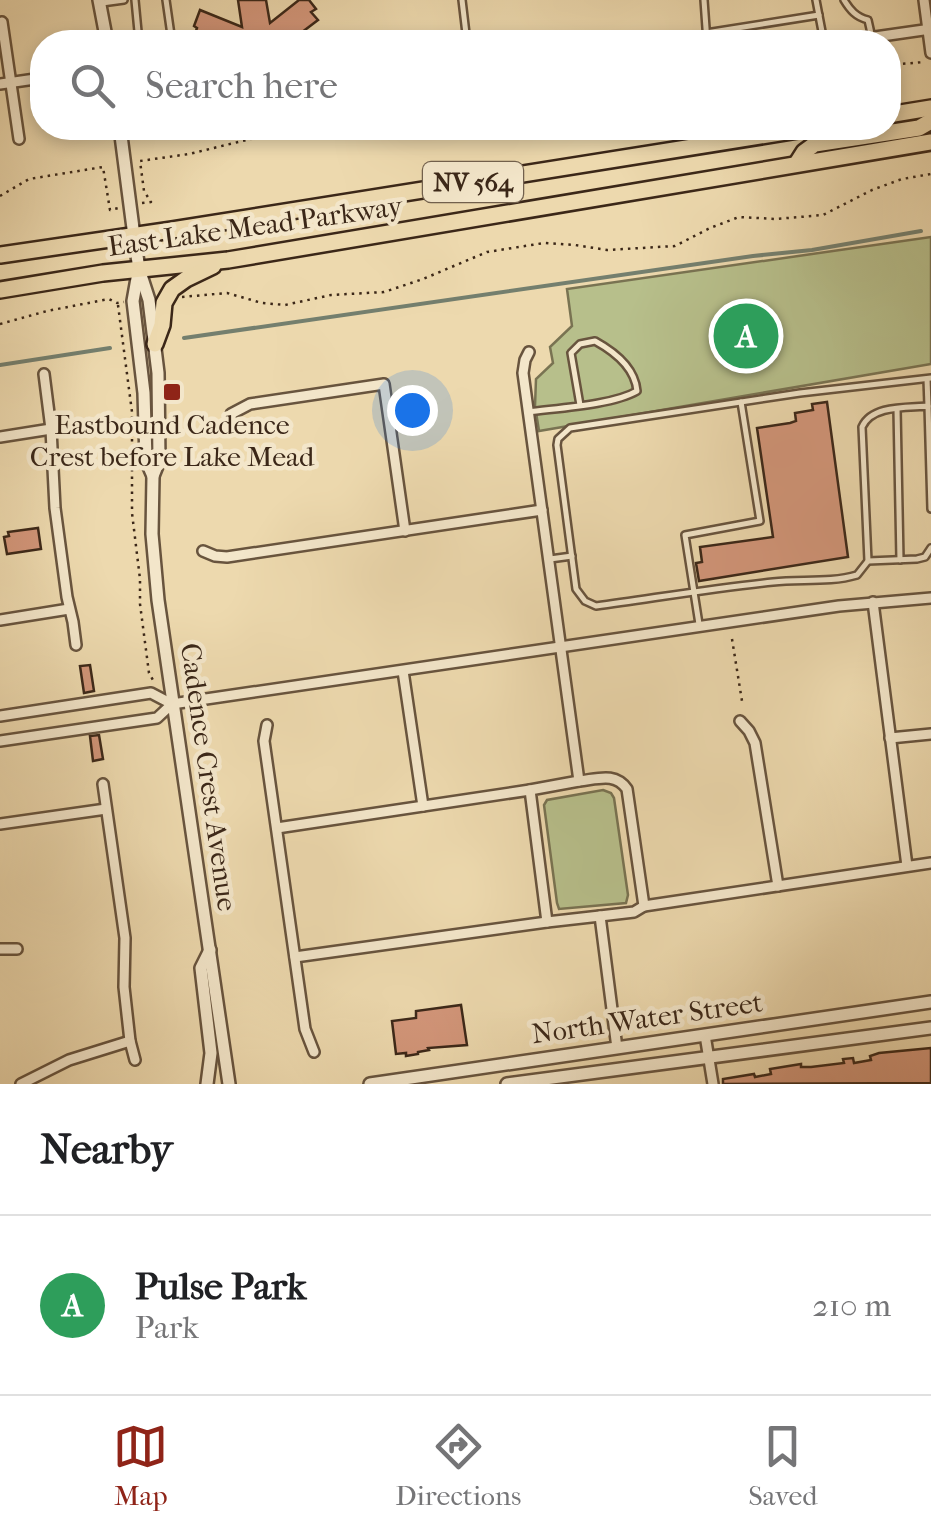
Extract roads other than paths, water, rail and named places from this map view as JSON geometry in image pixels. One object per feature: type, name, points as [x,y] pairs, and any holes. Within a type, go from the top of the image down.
[{"type":"main road","points":[[901,113],[931,108]]},
{"type":"main road","points":[[901,131],[931,121]]},
{"type":"main road","name":"East Lake Mead Parkway","points":[[0,255],[736,140]]},
{"type":"main road","points":[[797,163],[815,144],[841,140]]},
{"type":"main road","name":"East Lake Mead Parkway","points":[[0,290],[228,260],[931,142]]},
{"type":"main road","points":[[155,344],[162,325],[162,310],[172,289],[228,260]]},
{"type":"street","points":[[924,0],[931,53]]},
{"type":"street","points":[[99,2],[105,30]]},
{"type":"street","points":[[2,22],[5,83],[19,140]]},
{"type":"street","points":[[901,33],[929,29]]},
{"type":"street","points":[[5,83],[30,80]]},
{"type":"street","points":[[121,140],[139,269]]},
{"type":"street","name":"Cadence Crest Avenue","points":[[139,269],[133,301],[144,393],[146,460],[152,476],[154,567],[229,1084]]},
{"type":"street","name":"Cadence Crest Avenue","points":[[139,269],[149,300],[160,412],[159,461],[152,476]]},
{"type":"street","points":[[529,352],[522,373],[579,780]]},
{"type":"street","points":[[44,374],[55,508],[76,645]]},
{"type":"street","points":[[231,414],[250,404],[384,384],[406,530]]},
{"type":"street","points":[[0,437],[50,429]]},
{"type":"street","points":[[204,551],[227,557],[542,510]]},
{"type":"street","points":[[0,741],[157,718],[172,704],[873,602],[931,598]]},
{"type":"street","points":[[873,602],[906,866]]},
{"type":"street","points":[[0,620],[69,609]]},
{"type":"street","points":[[402,672],[423,806]]},
{"type":"street","points":[[0,716],[151,693],[172,704]]},
{"type":"street","points":[[740,721],[750,730],[755,743],[778,886]]},
{"type":"street","points":[[267,725],[264,740],[305,1029],[314,1052]]},
{"type":"street","points":[[890,738],[931,734]]},
{"type":"street","points":[[277,828],[614,777],[628,789],[644,906]]},
{"type":"street","points":[[103,784],[126,938],[124,987],[134,1060]]},
{"type":"street","points":[[530,790],[547,922]]},
{"type":"street","points":[[0,824],[106,809]]},
{"type":"street","points":[[295,957],[634,912],[644,906],[931,862]]},
{"type":"street","points":[[600,916],[617,1048]]},
{"type":"street","points":[[0,949],[17,948]]},
{"type":"street","points":[[207,1084],[211,1054],[201,968],[210,950]]},
{"type":"street","name":"North Water Street","points":[[370,1084],[931,1002]]},
{"type":"street","name":"North Water Street","points":[[507,1084],[931,1028]]},
{"type":"street","points":[[705,1035],[713,1084]]},
{"type":"street","points":[[21,1084],[69,1060],[130,1041]]},
{"type":"lane","points":[[99,2],[124,0]]},
{"type":"lane","points":[[134,0],[138,30]]},
{"type":"lane","points":[[166,0],[170,30]]},
{"type":"lane","points":[[462,0],[466,30]]},
{"type":"lane","points":[[704,0],[706,30]]},
{"type":"lane","points":[[816,0],[822,30]]},
{"type":"lane","points":[[844,0],[849,9],[868,20],[870,30]]},
{"type":"lane","points":[[725,30],[819,15]]},
{"type":"lane","points":[[528,412],[626,398],[637,391],[635,376],[596,341],[580,344],[572,352],[580,404]]},
{"type":"lane","points":[[928,406],[870,414],[862,426],[868,561],[861,571],[851,577],[792,580],[596,606],[581,598],[576,589],[556,445],[570,428],[929,378],[931,509]]},
{"type":"lane","points":[[700,627],[685,534],[760,522],[741,402]]},
{"type":"lane","points":[[897,409],[900,560]]},
{"type":"lane","points":[[868,561],[924,557],[931,548]]},
{"type":"lane","points":[[549,559],[572,556]]},
{"type":"waterway","points":[[184,338],[812,250],[921,231]]},
{"type":"waterway","points":[[0,365],[110,348]]},
{"type":"place","name":"Pulse Park","points":[[746,336]]},
{"type":"place","name":"Eastbound Cadence Crest before Lake Mead","points":[[172,392]]}]
